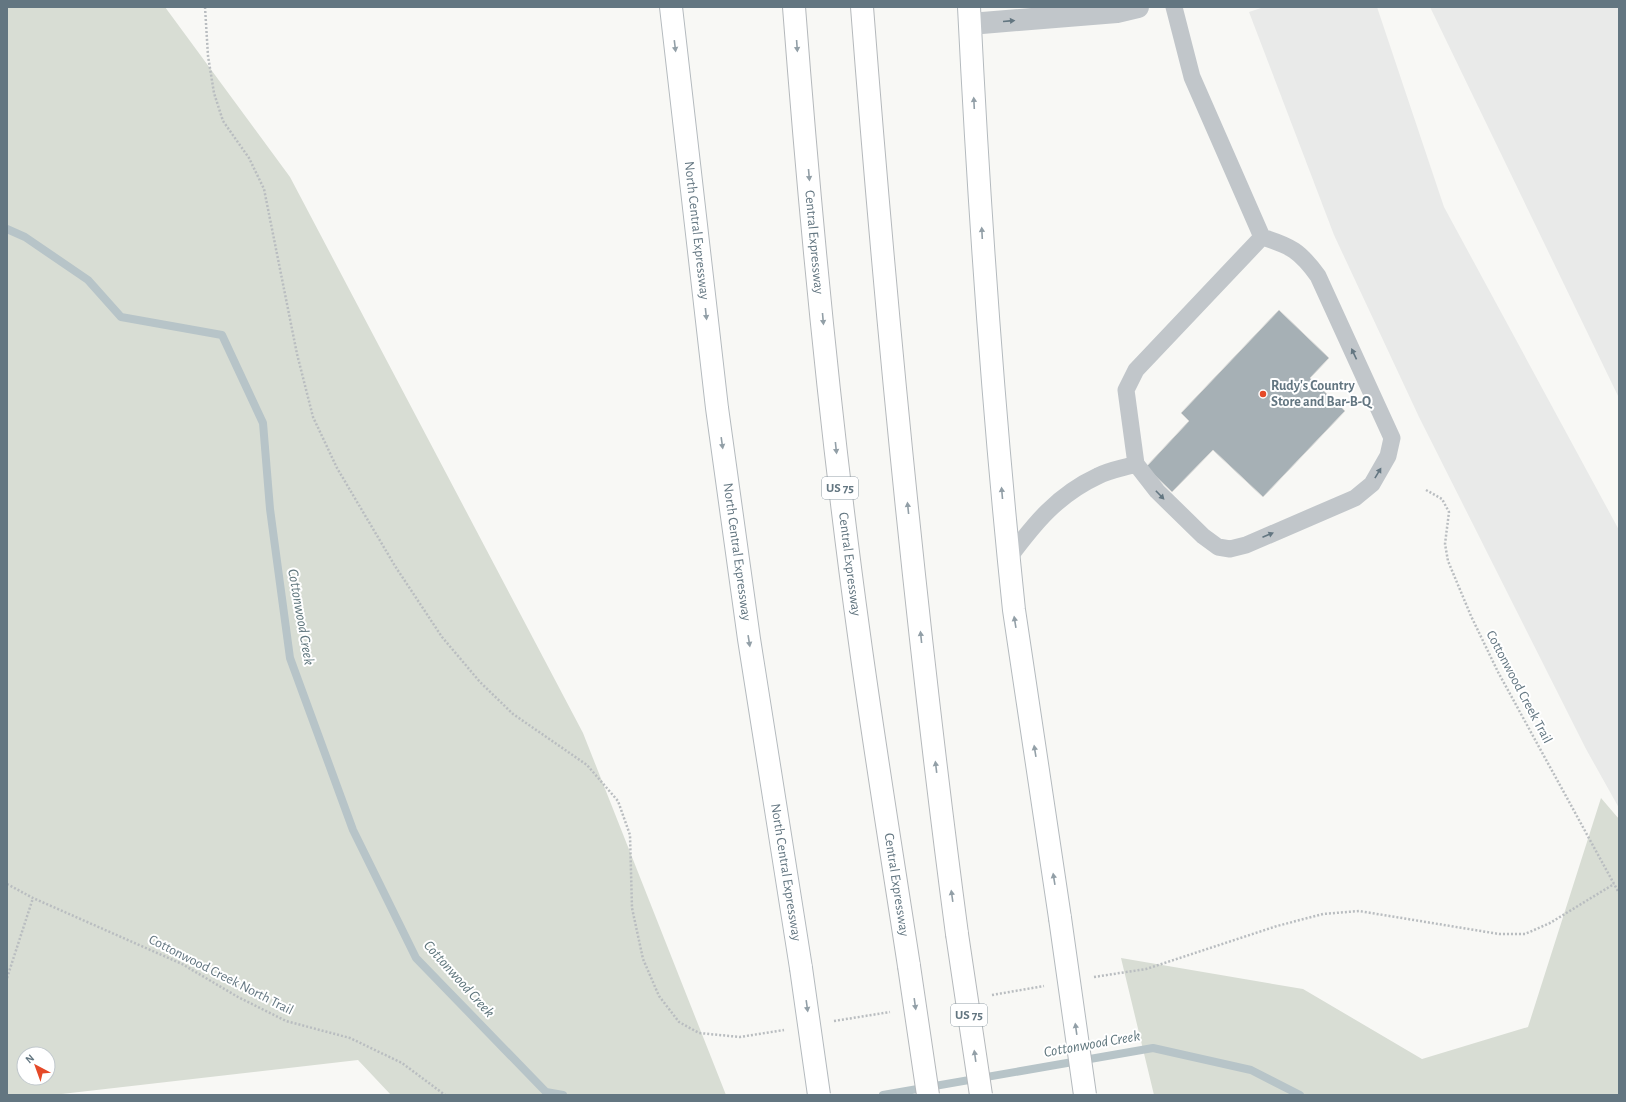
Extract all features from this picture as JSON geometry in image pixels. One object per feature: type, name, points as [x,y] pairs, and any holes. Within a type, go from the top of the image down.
[{"type":"main road","name":"North Central Expressway","points":[[671,7],[717,408],[749,639],[801,968],[819,1095]]},
{"type":"main road","name":"Central Expressway","points":[[794,7],[825,344],[841,492],[859,635],[928,1095]]},
{"type":"main road","name":"US 75","points":[[862,7],[875,165],[905,484],[934,749],[957,934],[981,1095]]},
{"type":"main road","points":[[969,15],[986,304],[1008,559],[1014,610],[1085,1095]]},
{"type":"street","points":[[969,15],[1117,12],[1138,7]]},
{"type":"lane","points":[[1174,7],[1192,77],[1262,237]]},
{"type":"lane","points":[[1262,237],[1286,244],[1306,258],[1318,276],[1392,438],[1388,456],[1372,484],[1355,498],[1246,545],[1230,548],[1218,547],[1203,536],[1157,491],[1136,464],[1126,390],[1136,370],[1262,237]]},
{"type":"lane","points":[[1008,559],[1036,522],[1064,495],[1098,475],[1136,464]]},
{"type":"path","name":"Cottonwood Creek Trail","points":[[1426,490],[1442,499],[1449,512],[1445,544],[1448,561],[1471,616],[1498,672],[1619,892]]},
{"type":"path","name":"Cottonwood Creek North Trail","points":[[7,884],[33,898],[182,964],[238,997],[286,1021],[350,1038],[402,1063],[445,1095]]},
{"type":"path","points":[[7,978],[33,898]]},
{"type":"shaded area","points":[[7,7],[165,7],[290,177],[583,733],[726,1095],[391,1095],[358,1060],[53,1095],[7,1095]]},
{"type":"shaded area","points":[[1264,7],[1377,7],[1444,207],[1619,530],[1619,808],[1586,749],[1419,417],[1334,235],[1249,12]]},
{"type":"shaded area","points":[[1430,7],[1619,7],[1619,398]]},
{"type":"shaded area","points":[[1601,798],[1619,819],[1619,1095],[1154,1095],[1121,958],[1303,989],[1422,1059],[1528,1027]]},
{"type":"building","name":"Rudy's Country Store and Bar-B-Q","points":[[1279,310],[1329,358],[1310,378],[1345,411],[1263,497],[1213,450],[1172,492],[1146,467],[1189,421],[1181,413]]},
{"type":"waterway","name":"Cottonwood Creek","points":[[7,229],[25,237],[88,280],[121,317],[222,335],[263,423],[270,509],[290,658],[353,830],[416,958],[546,1092],[563,1095]]},
{"type":"waterway","name":"Cottonwood Creek","points":[[883,1095],[1153,1048],[1251,1070],[1300,1095]]},
{"type":"place","name":"Rudy's Country Store and Bar-B-Q","points":[[1263,394]]}]
